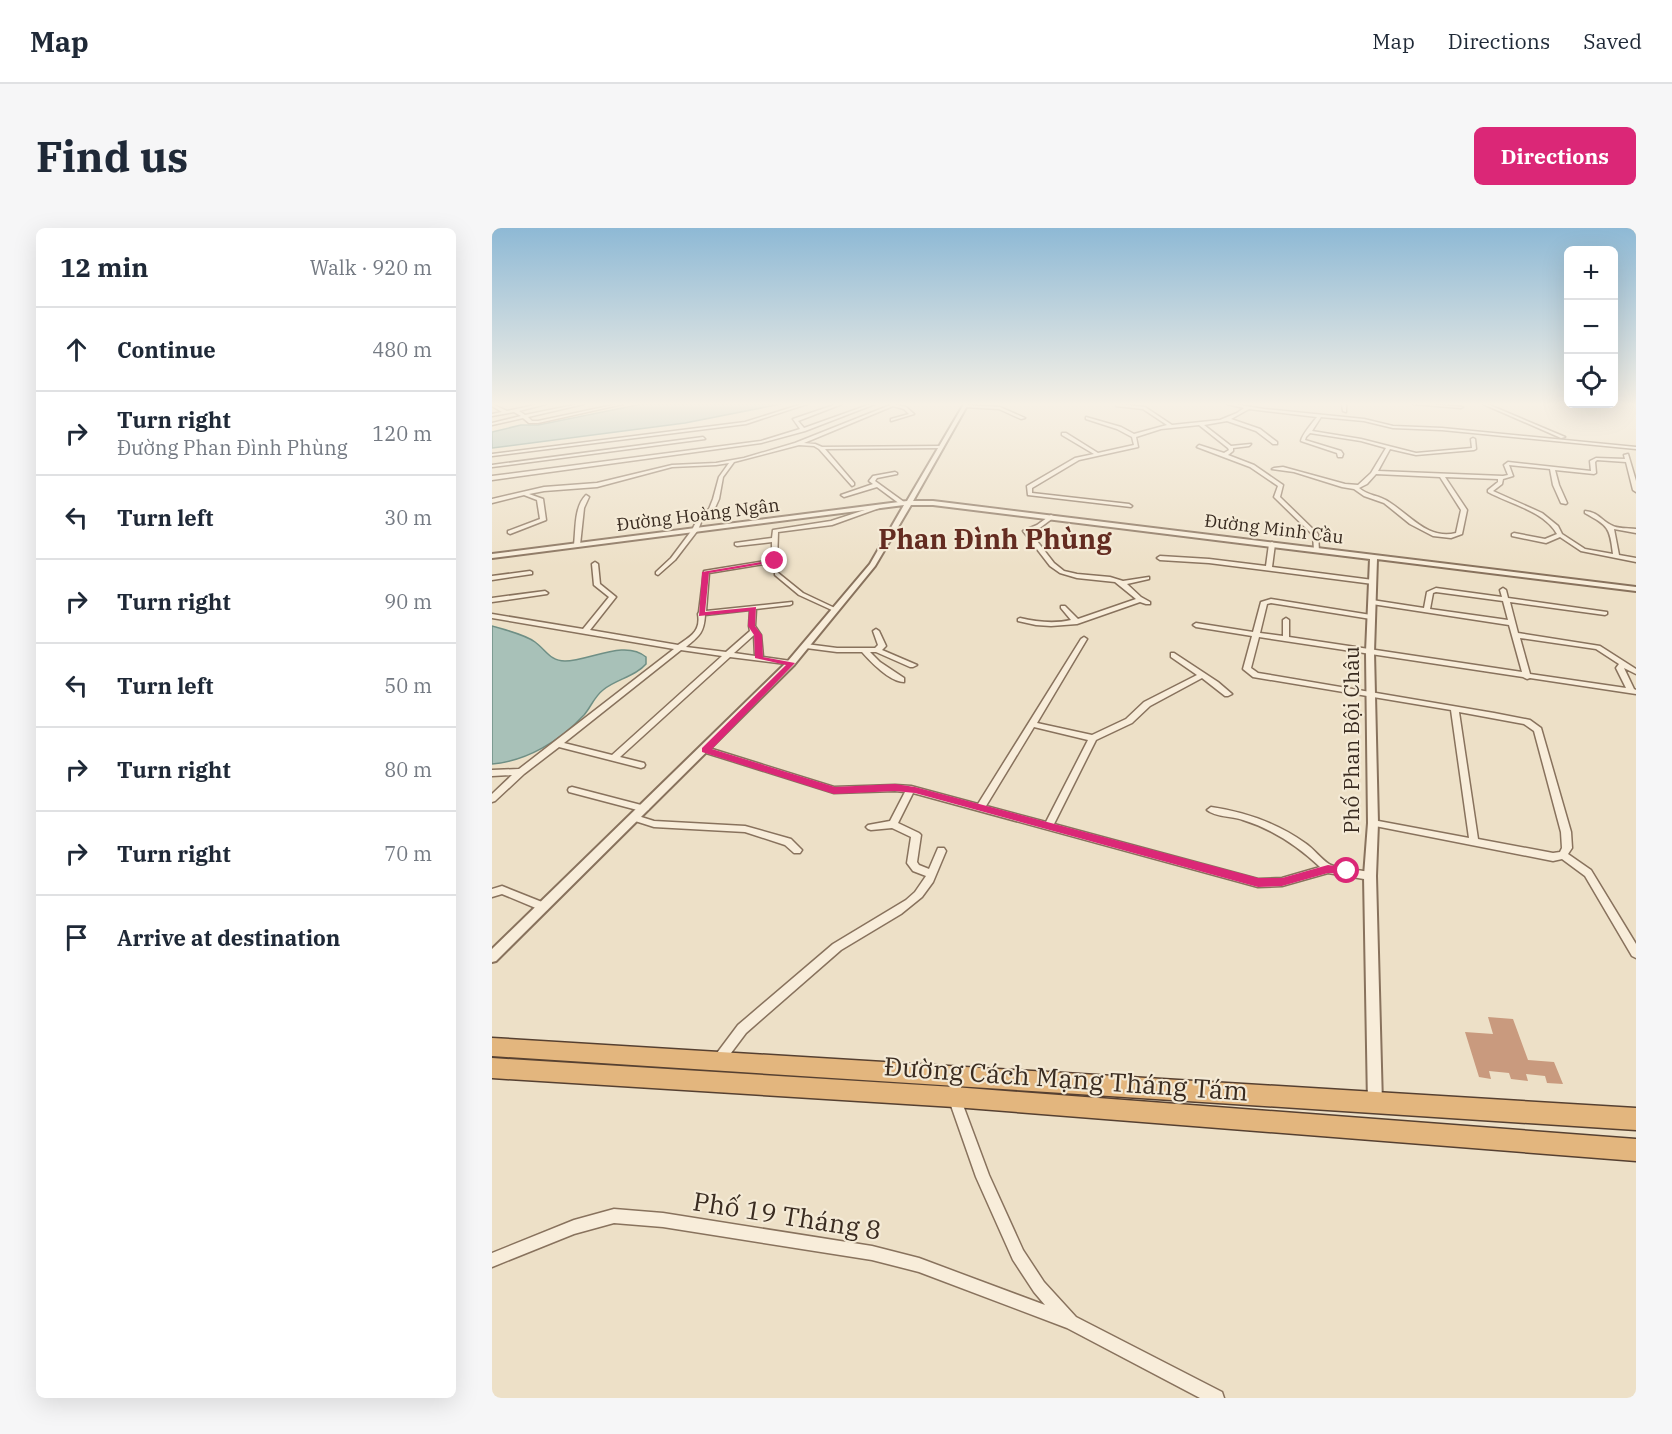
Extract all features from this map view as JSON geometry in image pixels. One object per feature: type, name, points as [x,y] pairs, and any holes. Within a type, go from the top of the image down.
[{"type":"highway","name":"Đường Cách Mạng Tháng Tám","points":[[492,1047],[717,1061],[955,1087],[1636,1150]]},
{"type":"highway","name":"Đường Cách Mạng Tháng Tám","points":[[492,1068],[1375,1104],[1636,1119]]},
{"type":"street","points":[[492,466],[548,459]]},
{"type":"street","points":[[492,478],[639,459]]},
{"type":"street","points":[[492,501],[544,489],[597,485],[672,466],[744,459]]},
{"type":"street","points":[[830,459],[852,484]]},
{"type":"street","points":[[492,957],[706,750],[791,663],[873,564],[905,503],[934,459]]},
{"type":"street","points":[[1080,459],[1033,483],[1029,487],[1030,494],[1129,506]]},
{"type":"street","points":[[1234,459],[1252,466],[1281,486],[1277,497],[1316,535],[1317,550]]},
{"type":"street","points":[[1274,469],[1288,468],[1341,485],[1355,487],[1360,486],[1374,472],[1382,459]]},
{"type":"street","points":[[1374,472],[1502,478],[1510,476],[1506,465],[1508,463],[1594,473],[1592,461],[1596,459],[1627,461],[1636,490]]},
{"type":"street","points":[[658,573],[695,530],[698,522],[715,502],[721,477],[735,461]]},
{"type":"street","points":[[1552,467],[1556,485],[1564,503]]},
{"type":"street","points":[[895,473],[875,477],[872,481],[905,503]]},
{"type":"street","points":[[1355,487],[1365,496],[1387,502],[1414,525],[1426,531],[1443,535],[1459,534],[1464,510],[1442,476]]},
{"type":"street","points":[[1502,478],[1500,483],[1490,491],[1543,517],[1557,526],[1560,535],[1583,550],[1636,560]]},
{"type":"street","points":[[844,495],[877,485]]},
{"type":"street","points":[[510,532],[543,520],[540,499],[520,494]]},
{"type":"street","points":[[577,546],[581,508],[586,497]]},
{"type":"street","name":"Đường Hoàng Ngân","points":[[492,556],[905,503]]},
{"type":"street","name":"Đường Minh Cầu","points":[[905,503],[933,503],[1636,589]]},
{"type":"street","points":[[737,544],[832,523],[882,506]]},
{"type":"street","points":[[1587,512],[1611,527],[1636,531]]},
{"type":"street","points":[[1051,517],[1039,526],[1026,531],[1037,546],[1043,549],[1054,567],[1067,574],[1112,579],[1123,583],[1139,600],[1148,603]]},
{"type":"street","points":[[492,799],[521,772],[699,632],[706,572],[775,561],[774,520]]},
{"type":"street","points":[[1611,527],[1616,556]]},
{"type":"street","points":[[1514,535],[1546,541],[1560,535]]},
{"type":"street","points":[[1269,568],[1272,544]]},
{"type":"street","name":"Phố Phan Bội Châu","points":[[1374,557],[1370,652],[1373,823],[1370,876],[1375,1104]]},
{"type":"street","points":[[1160,558],[1209,561],[1373,582]]},
{"type":"street","points":[[585,632],[613,597],[597,585],[595,564]]},
{"type":"street","points":[[492,578],[530,573]]},
{"type":"street","points":[[777,574],[801,594],[836,610]]},
{"type":"street","points":[[1123,583],[1147,578]]},
{"type":"street","points":[[1427,610],[1430,592],[1433,590],[1605,613]]},
{"type":"street","points":[[1503,590],[1527,677]]},
{"type":"street","points":[[492,600],[545,593]]},
{"type":"street","points":[[1020,620],[1052,626],[1077,621],[1139,600]]},
{"type":"street","points":[[1371,616],[1269,601],[1263,603],[1247,669],[1251,673],[1522,721],[1538,729],[1566,832],[1567,848],[1563,855]]},
{"type":"street","points":[[1372,602],[1512,623]]},
{"type":"street","points":[[701,614],[790,603]]},
{"type":"street","points":[[1063,607],[1077,621]]},
{"type":"street","points":[[753,608],[752,626],[758,635],[759,658]]},
{"type":"street","points":[[492,616],[681,648],[791,663]]},
{"type":"street","points":[[1286,620],[1286,639]]},
{"type":"street","points":[[1196,625],[1527,677],[1633,691]]},
{"type":"street","points":[[613,758],[754,631]]},
{"type":"street","points":[[876,631],[882,646],[877,650]]},
{"type":"street","points":[[1515,634],[1598,647],[1636,672]]},
{"type":"street","points":[[980,808],[1084,639]]},
{"type":"street","points":[[806,646],[877,650],[913,665]]},
{"type":"street","points":[[865,651],[877,664],[901,680]]},
{"type":"street","points":[[1174,655],[1184,665],[1228,694]]},
{"type":"street","points":[[1623,664],[1620,668],[1622,675],[1633,691]]},
{"type":"street","points":[[1031,724],[1093,738],[1130,721],[1147,704],[1201,675]]},
{"type":"street","points":[[1455,709],[1474,843]]},
{"type":"street","points":[[1049,825],[1093,738]]},
{"type":"street","points":[[559,744],[641,765]]},
{"type":"street","points":[[706,750],[834,790],[911,789],[1258,883],[1282,882],[1328,869],[1370,876]]},
{"type":"street","points":[[492,773],[521,772]]},
{"type":"street","points":[[893,824],[911,789]]},
{"type":"street","points":[[572,790],[645,809]]},
{"type":"street","points":[[1210,810],[1236,813],[1282,833],[1303,845],[1328,869]]},
{"type":"street","points":[[635,818],[654,824],[745,829],[788,842],[797,850]]},
{"type":"street","points":[[1373,823],[1540,855],[1563,855],[1588,873],[1636,953]]},
{"type":"street","points":[[871,827],[893,824],[916,835],[912,863],[916,868],[931,874]]},
{"type":"street","points":[[717,1061],[742,1029],[760,1012],[852,935],[913,899],[924,888],[941,851]]},
{"type":"street","points":[[492,893],[502,890],[543,907]]},
{"type":"street","points":[[955,1087],[983,1176],[1018,1255],[1039,1287],[1071,1322],[1216,1398]]},
{"type":"street","name":"Phố 19 Tháng 8","points":[[492,1260],[574,1227],[614,1216],[663,1220],[872,1253],[919,1265],[1071,1322]]},
{"type":"water","points":[[492,626],[531,639],[560,661],[628,650],[646,657],[646,664],[603,690],[584,715],[554,741],[518,759],[492,764]]},
{"type":"building","points":[[1488,1017],[1513,1019],[1528,1060],[1554,1062],[1563,1084],[1547,1083],[1545,1076],[1526,1074],[1528,1081],[1511,1079],[1509,1073],[1489,1071],[1491,1079],[1479,1077],[1465,1032],[1493,1034]]},
{"type":"district","name":"Phan Đình Phùng","points":[[995,540]]},
{"type":"route","points":[[775,561],[706,572],[701,614],[753,608],[752,626],[758,635],[759,658],[791,663],[706,750],[834,790],[904,788],[915,790],[1258,883],[1282,882],[1328,869],[1347,871]]}]
